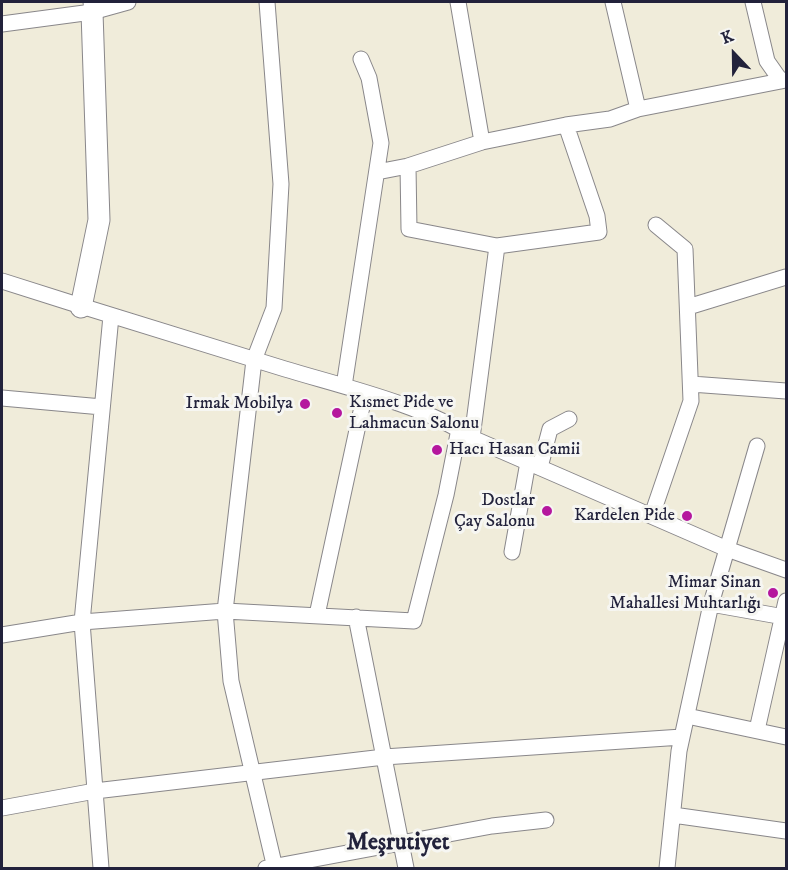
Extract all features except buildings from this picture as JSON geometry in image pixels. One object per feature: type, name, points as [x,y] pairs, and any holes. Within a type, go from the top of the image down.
[{"type":"street","points":[[2,24],[128,2]]},
{"type":"street","points":[[267,2],[280,184],[274,308],[254,360],[225,611],[231,681],[255,771],[272,868],[492,826],[546,820]]},
{"type":"street","points":[[458,2],[482,142]]},
{"type":"street","points":[[613,2],[638,109]]},
{"type":"street","points":[[753,2],[768,62],[784,80]]},
{"type":"street","points":[[81,307],[99,220],[91,7]]},
{"type":"street","points":[[344,386],[381,143],[369,78],[361,58]]},
{"type":"street","points":[[377,171],[408,166],[482,142],[566,125],[610,119],[638,109],[784,80]]},
{"type":"street","points":[[408,166],[408,229],[497,246],[599,232],[597,216],[566,125]]},
{"type":"street","points":[[652,515],[691,401],[686,249],[656,225]]},
{"type":"street","points":[[472,438],[497,246]]},
{"type":"street","points":[[688,307],[786,278]]},
{"type":"street","points":[[2,281],[365,393],[459,429],[472,438],[727,549],[786,570]]},
{"type":"street","points":[[101,868],[82,622],[111,316]]},
{"type":"street","points":[[690,384],[786,391]]},
{"type":"street","points":[[316,615],[365,393]]},
{"type":"street","points":[[2,398],[102,407]]},
{"type":"street","points":[[512,552],[534,465],[550,429],[569,419]]},
{"type":"street","points":[[2,635],[82,622],[225,611],[414,621],[446,495],[459,429]]},
{"type":"street","points":[[667,868],[682,737],[711,604],[757,446]]},
{"type":"street","points":[[757,730],[786,601]]},
{"type":"street","points":[[711,604],[784,617]]},
{"type":"street","points":[[356,617],[406,868]]},
{"type":"street","points":[[687,716],[786,737]]},
{"type":"street","points":[[2,808],[94,791],[384,757],[682,737]]},
{"type":"street","points":[[673,815],[786,831]]},
{"type":"place","name":"Irmak Mobilya","points":[[305,404]]},
{"type":"place","name":"Kısmet Pide ve Lahmacun Salonu","points":[[337,413]]},
{"type":"place","name":"Hacı Hasan Camii","points":[[437,450]]},
{"type":"place","name":"Dostlar Çay Salonu","points":[[547,511]]},
{"type":"place","name":"Kardelen Pide","points":[[687,516]]},
{"type":"place","name":"Mimar Sinan Mahallesi Muhtarlığı","points":[[773,593]]},
{"type":"district","name":"Meşrutiyet","points":[[398,844]]}]
